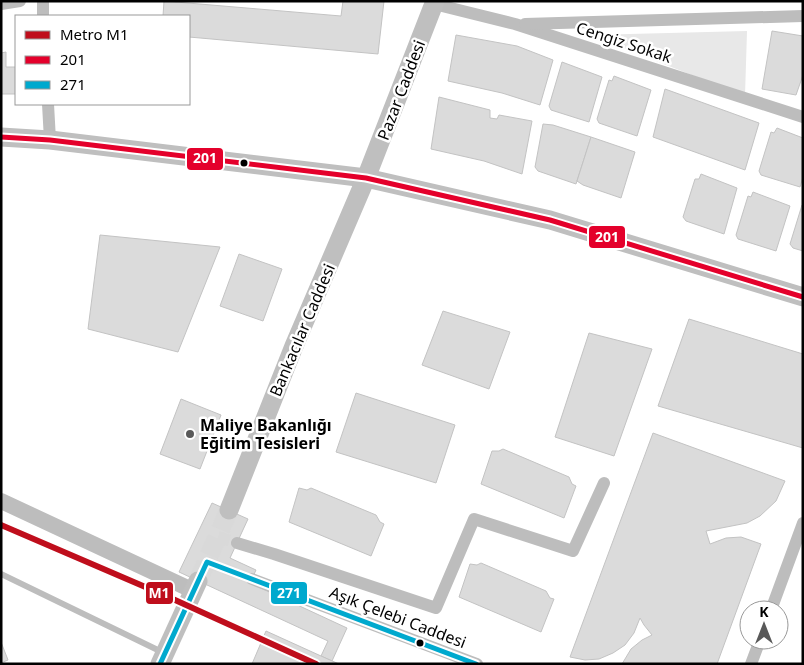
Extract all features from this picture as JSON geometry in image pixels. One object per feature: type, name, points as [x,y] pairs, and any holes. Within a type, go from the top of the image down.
[{"type":"main road","name":"Pazar Caddesi","points":[[366,178],[434,3]]},
{"type":"main road","points":[[1,137],[50,140],[366,178],[550,220],[803,297]]},
{"type":"main road","name":"Bankacılar Caddesi","points":[[229,510],[294,346],[366,178]]},
{"type":"main road","points":[[162,658],[196,586]]},
{"type":"street","points":[[1,4],[20,1]]},
{"type":"street","points":[[43,1],[43,15]]},
{"type":"street","name":"Cengiz Sokak","points":[[434,3],[515,24],[803,117]]},
{"type":"street","points":[[515,24],[803,16]]},
{"type":"street","points":[[48,105],[50,140]]},
{"type":"street","points":[[237,543],[436,608],[474,519],[573,551],[604,483]]},
{"type":"street","points":[[1,501],[196,586]]},
{"type":"street","points":[[775,600],[803,523]]},
{"type":"street","name":"Aşık Çelebi Caddesi","points":[[252,579],[477,664]]},
{"type":"street","points":[[751,664],[756,650]]},
{"type":"lane","points":[[1,574],[25,584],[162,658]]},
{"type":"shaded area","points":[[747,31],[745,96],[590,35]]},
{"type":"building","points":[[164,1],[341,16],[343,1],[384,1],[378,54],[190,37],[190,15],[163,15]]},
{"type":"building","points":[[772,31],[803,36],[803,75],[796,95],[762,89]]},
{"type":"building","points":[[456,35],[517,46],[553,60],[540,105],[502,93],[448,81]]},
{"type":"building","points":[[6,52],[6,67],[15,67],[15,94],[1,94],[1,53]]},
{"type":"building","points":[[562,62],[602,77],[589,122],[551,110],[549,106]]},
{"type":"building","points":[[614,76],[651,90],[637,136],[599,123],[597,119],[609,80],[612,81]]},
{"type":"building","points":[[665,89],[759,123],[745,170],[653,137]]},
{"type":"building","points":[[439,97],[490,110],[490,118],[497,119],[499,115],[532,121],[522,174],[484,161],[431,149]]},
{"type":"building","points":[[543,124],[553,125],[591,137],[576,184],[538,171],[535,167]]},
{"type":"building","points":[[777,128],[803,138],[803,177],[800,187],[761,175],[759,171],[771,132],[774,133]]},
{"type":"building","points":[[591,137],[635,152],[621,198],[583,185],[577,181]]},
{"type":"building","points":[[701,174],[737,188],[724,234],[686,221],[683,217],[695,179],[699,179]]},
{"type":"building","points":[[753,192],[790,206],[776,251],[738,239],[736,235],[748,196],[751,197]]},
{"type":"building","points":[[802,205],[803,251],[793,248],[790,244]]},
{"type":"building","points":[[100,235],[220,247],[178,352],[88,329]]},
{"type":"building","points":[[239,254],[282,269],[263,321],[220,306]]},
{"type":"building","points":[[443,311],[510,332],[489,389],[422,365]]},
{"type":"building","points":[[689,319],[803,354],[803,448],[658,406]]},
{"type":"building","points":[[589,333],[652,349],[614,456],[555,437]]},
{"type":"building","points":[[356,393],[455,425],[436,483],[336,452]]},
{"type":"building","name":"Maliye Bakanlığı Eğitim Tesisleri","points":[[181,399],[221,415],[200,469],[160,454]]},
{"type":"building","points":[[653,433],[785,481],[776,501],[760,516],[747,523],[706,531],[710,544],[726,538],[741,537],[761,544],[717,664],[622,664],[631,649],[652,635],[640,618],[634,633],[625,645],[613,653],[599,659],[585,660],[570,657]]},
{"type":"building","points":[[503,449],[569,477],[572,484],[576,486],[564,518],[481,484],[492,451]]},
{"type":"building","points":[[299,488],[307,490],[311,488],[376,515],[380,522],[384,524],[371,556],[289,522]]},
{"type":"building","points":[[212,503],[248,519],[230,558],[256,570],[250,583],[347,628],[332,661],[321,656],[328,641],[179,572]]},
{"type":"building","points":[[481,563],[546,591],[550,598],[554,599],[541,632],[459,597],[470,564],[477,565]]},
{"type":"building","points":[[266,631],[321,656],[339,664],[252,664]]},
{"type":"building","points":[[1,642],[8,660],[1,663]]},
{"type":"tunnel","points":[[198,581],[229,510]]},
{"type":"tunnel","points":[[218,537],[237,543]]},
{"type":"tunnel","points":[[207,562],[252,579]]},
{"type":"metro line","name":"M1","points":[[1,525],[164,595],[316,664]]},
{"type":"transit line","name":"201","points":[[1,137],[50,140],[366,178],[550,220],[803,297]]},
{"type":"transit line","name":"271","points":[[160,664],[207,562],[476,664]]},
{"type":"place","name":"Maliye Bakanlığı Eğitim Tesisleri","points":[[190,434]]}]
